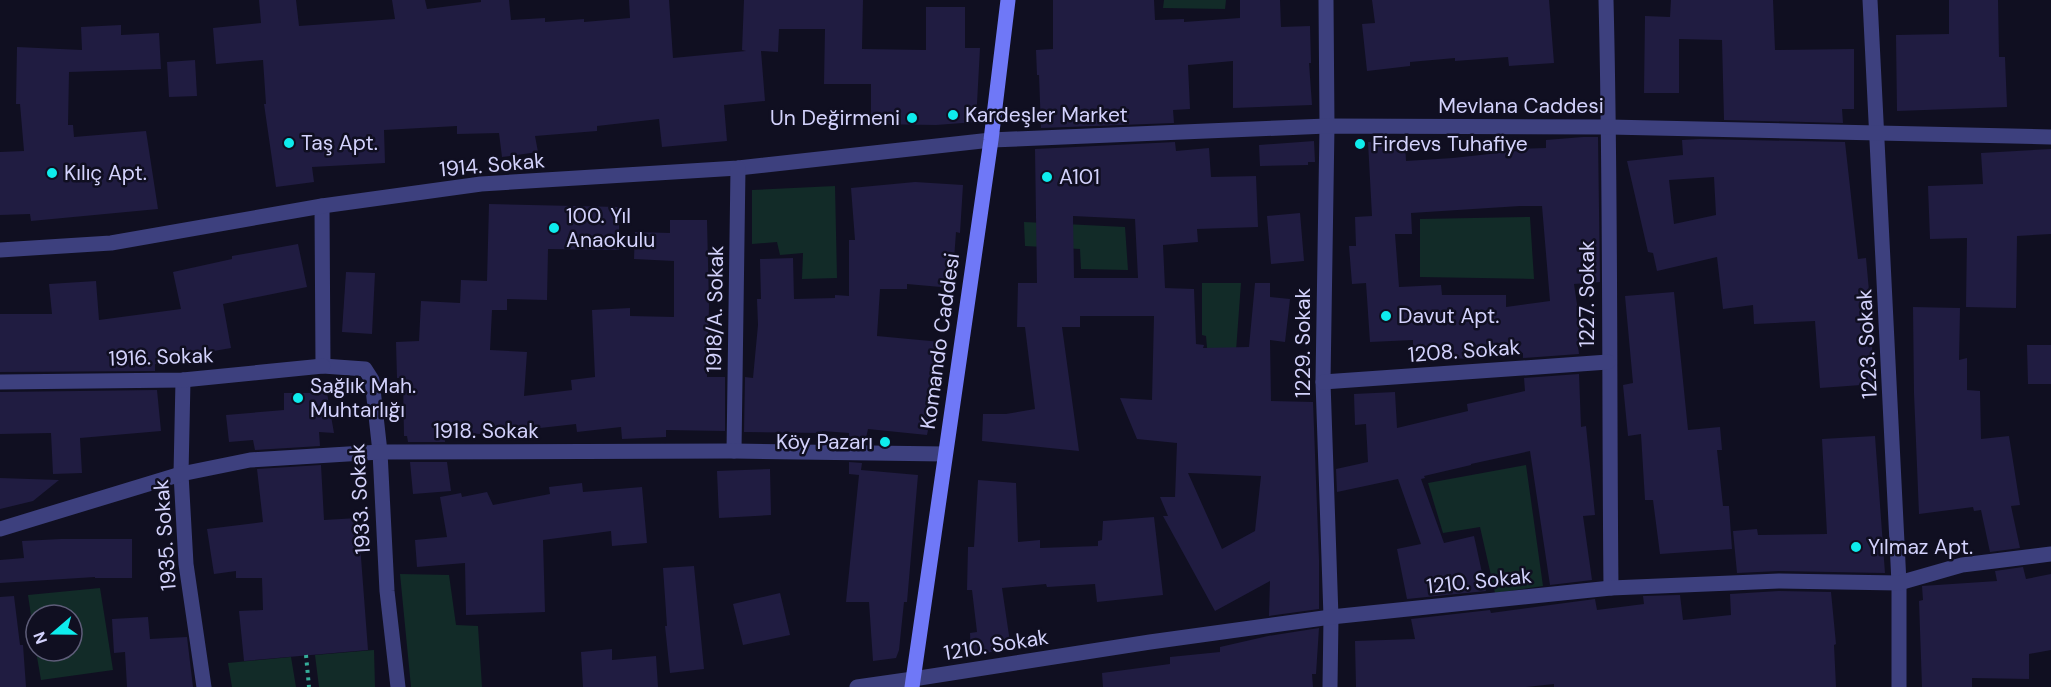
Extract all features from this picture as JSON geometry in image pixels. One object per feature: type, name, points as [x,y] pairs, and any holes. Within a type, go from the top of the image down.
[{"type":"main road","name":"Komando Caddesi","points":[[912,683],[991,140],[1008,0]]},
{"type":"street","name":"1229. Sokak","points":[[1326,0],[1327,126],[1323,382],[1331,617],[1330,687]]},
{"type":"street","name":"1227. Sokak","points":[[1606,0],[1609,127],[1608,362],[1611,588]]},
{"type":"street","name":"1223. Sokak","points":[[1870,0],[1899,582],[1899,687]]},
{"type":"street","name":"Mevlana Caddesi","points":[[991,140],[1327,126],[1609,127],[2051,137]]},
{"type":"street","name":"1914. Sokak","points":[[0,250],[111,243],[322,206],[481,184],[738,168],[991,140]]},
{"type":"street","name":"1918/A. Sokak","points":[[734,450],[738,168]]},
{"type":"street","points":[[322,206],[323,366]]},
{"type":"street","name":"1208. Sokak","points":[[1323,382],[1608,362]]},
{"type":"street","name":"1916. Sokak","points":[[0,382],[183,380],[323,366]]},
{"type":"street","name":"1933. Sokak","points":[[323,366],[364,369],[372,380],[380,452],[387,591],[398,687]]},
{"type":"street","name":"1935. Sokak","points":[[183,380],[181,474],[186,564],[204,687]]},
{"type":"street","name":"1918. Sokak","points":[[0,529],[181,474],[250,460],[380,452],[734,450],[945,454]]},
{"type":"street","name":"1210. Sokak","points":[[857,687],[912,683],[1150,642],[1331,617],[1611,588],[1779,581],[1899,582],[1962,565],[2051,554]]},
{"type":"path","points":[[306,655],[309,687]]},
{"type":"green space","points":[[1164,0],[1226,0],[1225,9],[1163,8]]},
{"type":"green space","points":[[835,186],[837,278],[802,279],[803,253],[780,255],[777,242],[752,244],[752,190]]},
{"type":"green space","points":[[1530,217],[1534,279],[1420,277],[1420,219]]},
{"type":"green space","points":[[1024,222],[1125,227],[1128,270],[1081,269],[1080,249],[1025,246]]},
{"type":"green space","points":[[1202,283],[1241,283],[1234,378],[1210,383],[1206,336],[1202,335]]},
{"type":"green space","points":[[1526,465],[1543,586],[1495,593],[1480,527],[1443,533],[1428,483]]},
{"type":"green space","points":[[400,574],[449,575],[456,625],[478,626],[482,687],[411,687]]},
{"type":"green space","points":[[100,588],[113,670],[41,680],[38,663],[84,663],[84,603],[29,603],[28,595]]},
{"type":"green space","points":[[374,650],[375,687],[319,687],[315,655]]},
{"type":"green space","points":[[291,657],[296,687],[232,687],[228,663]]},
{"type":"building","points":[[259,0],[296,0],[299,26],[395,19],[392,0],[425,0],[427,9],[481,2],[481,0],[509,0],[511,20],[545,18],[545,22],[584,19],[584,22],[630,18],[629,0],[669,0],[673,58],[746,51],[742,50],[744,0],[863,0],[862,49],[926,50],[926,7],[965,7],[965,48],[980,48],[976,122],[936,125],[871,124],[871,84],[824,84],[825,29],[779,29],[778,52],[761,51],[765,101],[724,105],[727,141],[662,147],[659,119],[597,126],[597,131],[535,136],[538,152],[502,157],[499,133],[457,134],[457,126],[384,130],[385,163],[312,167],[314,182],[276,187],[264,104],[266,104],[263,60],[216,64],[213,28],[261,23]]},
{"type":"building","points":[[1053,0],[1154,0],[1155,20],[1184,19],[1184,22],[1240,18],[1240,0],[1280,0],[1281,27],[1310,26],[1311,63],[1309,63],[1312,105],[1233,108],[1233,61],[1188,65],[1190,109],[1173,110],[1174,123],[1041,128],[1036,50],[1053,49]]},
{"type":"building","points":[[1372,0],[1549,0],[1554,63],[1509,66],[1508,57],[1455,61],[1455,58],[1410,62],[1410,66],[1367,71],[1362,24],[1375,23]]},
{"type":"building","points":[[1671,0],[1773,0],[1775,50],[1854,49],[1854,109],[1842,109],[1843,123],[1724,120],[1722,40],[1679,39],[1679,93],[1644,93],[1645,16],[1670,17]]},
{"type":"building","points":[[1949,0],[1998,0],[1999,57],[2005,57],[2007,107],[1897,111],[1896,35],[1949,34]]},
{"type":"building","points":[[121,25],[121,35],[159,33],[161,69],[69,72],[68,125],[73,125],[74,137],[146,131],[158,209],[31,221],[30,214],[0,215],[0,152],[24,151],[20,104],[16,104],[17,47],[82,50],[81,27]]},
{"type":"building","points":[[195,60],[197,96],[169,97],[167,62]]},
{"type":"building","points":[[1598,137],[1600,282],[1574,284],[1583,345],[1578,346],[1579,354],[1523,358],[1523,353],[1481,355],[1468,359],[1454,358],[1453,344],[1413,347],[1413,340],[1370,342],[1366,283],[1352,284],[1349,246],[1356,246],[1355,217],[1372,216],[1368,142],[1405,141],[1406,161],[1546,148],[1546,140]],"holes":[[[1542,206],[1550,301],[1506,307],[1506,295],[1442,295],[1441,285],[1399,287],[1395,234],[1412,234],[1411,213]]]},
{"type":"building","points":[[1682,140],[1845,142],[1858,259],[1866,258],[1875,384],[1820,388],[1815,321],[1754,324],[1753,305],[1723,309],[1717,257],[1657,271],[1653,253],[1648,252],[1627,161],[1683,155]],"holes":[[[1714,177],[1716,215],[1674,224],[1669,180]]]},
{"type":"building","points":[[1314,141],[1315,162],[1308,162],[1308,165],[1260,166],[1259,145]]},
{"type":"building","points":[[1175,142],[1176,151],[1209,148],[1211,177],[1256,176],[1258,227],[1197,229],[1198,242],[1163,245],[1165,288],[1194,289],[1196,344],[1204,345],[1203,348],[1249,347],[1255,283],[1270,283],[1270,297],[1290,299],[1285,342],[1270,340],[1271,401],[1313,402],[1319,609],[1269,616],[1270,581],[1215,611],[1163,516],[1168,516],[1160,497],[1175,497],[1177,443],[1137,439],[1120,398],[1152,400],[1154,316],[1080,316],[1080,327],[1062,327],[1079,451],[982,441],[983,414],[1006,414],[1035,409],[1025,327],[1017,327],[1018,283],[1037,283],[1035,149]],"holes":[[[1073,216],[1135,219],[1138,278],[1074,278]],[[1188,473],[1261,476],[1255,531],[1222,549]]]},
{"type":"building","points":[[2051,149],[2051,234],[2017,236],[2016,308],[1966,307],[1967,238],[1930,239],[1928,186],[1983,184],[1981,153]]},
{"type":"building","points":[[915,182],[963,185],[960,233],[956,232],[952,288],[907,284],[907,289],[880,289],[877,336],[941,342],[937,387],[927,435],[868,429],[865,443],[849,443],[849,433],[744,432],[745,377],[753,378],[758,325],[757,299],[761,299],[760,259],[793,258],[794,299],[849,296],[849,240],[855,240],[851,188]]},
{"type":"building","points":[[489,204],[619,207],[619,250],[548,249],[547,300],[507,299],[507,310],[492,310],[490,350],[527,352],[524,396],[572,390],[571,380],[595,377],[592,310],[630,308],[630,316],[674,317],[674,261],[634,259],[635,232],[670,233],[670,220],[707,220],[709,306],[707,377],[725,377],[725,431],[666,430],[666,437],[622,439],[621,427],[577,432],[576,424],[531,429],[530,438],[467,433],[467,436],[445,436],[445,442],[408,442],[407,436],[404,436],[403,378],[397,378],[396,342],[419,341],[421,301],[460,303],[461,280],[487,281]]},
{"type":"building","points":[[1300,213],[1304,261],[1271,264],[1267,216]]},
{"type":"building","points":[[298,244],[307,287],[223,304],[231,348],[162,360],[162,363],[155,364],[155,371],[0,372],[0,314],[52,314],[49,284],[96,281],[99,320],[181,309],[173,272],[232,259],[232,256]]},
{"type":"building","points":[[346,272],[375,273],[372,334],[342,332]]},
{"type":"building","points":[[1674,292],[1688,430],[1720,427],[1722,450],[1717,450],[1723,506],[1729,506],[1732,549],[1660,554],[1653,500],[1645,500],[1641,434],[1628,436],[1623,385],[1633,383],[1625,296]]},
{"type":"building","points":[[1913,307],[1960,308],[1959,360],[1967,358],[1967,390],[1980,391],[1981,439],[2009,436],[2020,505],[2011,506],[2020,548],[1990,552],[1981,510],[1974,511],[1973,507],[1919,514]]},
{"type":"building","points":[[2027,345],[2051,345],[2051,384],[2028,384]]},
{"type":"building","points":[[1579,374],[1581,427],[1586,426],[1595,515],[1583,516],[1592,580],[1550,585],[1530,451],[1424,476],[1425,478],[1421,479],[1444,543],[1474,536],[1486,591],[1407,599],[1397,549],[1421,544],[1398,479],[1337,492],[1336,469],[1368,462],[1366,424],[1355,425],[1354,394],[1395,392],[1397,428],[1468,411],[1467,404],[1525,391],[1524,378]]},
{"type":"building","points":[[157,390],[161,431],[80,438],[82,473],[53,474],[51,433],[0,434],[0,392]]},
{"type":"building","points":[[284,393],[327,393],[334,433],[319,432],[320,446],[255,450],[253,440],[229,442],[226,415],[284,410]]},
{"type":"building","points":[[1875,436],[1885,573],[1779,571],[1737,573],[1733,531],[1757,529],[1758,535],[1827,534],[1822,439]]},
{"type":"building","points":[[410,462],[447,462],[451,491],[413,494]]},
{"type":"building","points":[[849,462],[862,463],[861,470],[918,475],[907,602],[904,602],[899,650],[896,658],[873,661],[869,602],[846,602],[859,475],[849,474]]},
{"type":"building","points":[[321,465],[324,520],[358,518],[368,650],[244,661],[239,611],[263,610],[262,578],[236,578],[236,571],[214,574],[207,529],[263,522],[257,469]]},
{"type":"building","points":[[770,469],[771,515],[719,518],[717,471]]},
{"type":"building","points":[[0,478],[59,480],[33,501],[0,509]]},
{"type":"building","points":[[978,480],[1016,483],[1018,542],[1040,540],[1040,548],[1098,546],[1098,541],[1102,540],[1103,521],[1154,517],[1163,595],[1097,602],[1095,584],[1047,587],[1046,584],[1002,588],[1011,649],[971,655],[970,633],[977,632],[972,590],[967,590],[968,547],[974,547]]},
{"type":"building","points":[[582,483],[583,492],[642,487],[647,543],[612,546],[611,531],[543,540],[545,612],[466,615],[465,563],[417,567],[415,540],[447,537],[440,497],[461,493],[462,497],[487,492],[493,505],[550,494],[549,487]]},
{"type":"building","points":[[132,539],[132,578],[95,577],[0,583],[0,560],[24,558],[22,541]]},
{"type":"building","points":[[694,566],[704,669],[670,673],[665,626],[667,626],[663,568]]},
{"type":"building","points":[[2023,567],[2026,579],[2051,574],[2051,650],[2029,654],[2029,679],[1972,678],[1972,687],[1922,687],[1919,601],[1923,600],[1922,586],[1997,581],[1995,571]]},
{"type":"building","points":[[1779,591],[1831,592],[1836,644],[1834,645],[1836,687],[1554,687],[1554,684],[1526,687],[1356,687],[1355,641],[1415,639],[1411,619],[1490,610],[1491,613],[1595,599],[1597,610],[1644,604],[1643,596],[1680,595],[1683,620],[1731,615],[1730,594]]},
{"type":"building","points":[[780,593],[790,635],[743,645],[733,604]]},
{"type":"building","points":[[14,596],[20,645],[23,645],[26,687],[0,687],[0,597]]},
{"type":"building","points":[[148,617],[150,639],[187,637],[193,687],[127,687],[125,652],[114,653],[112,619]]},
{"type":"building","points":[[1319,628],[1316,674],[1312,674],[1313,687],[1103,687],[1102,673],[1170,664],[1170,657],[1220,652],[1220,647]]},
{"type":"building","points":[[612,649],[612,660],[656,656],[658,687],[583,687],[581,652]]},
{"type":"place","name":"Kardeşler Market","points":[[953,115]]},
{"type":"place","name":"Un Değirmeni","points":[[912,118]]},
{"type":"place","name":"Taş Apt.","points":[[289,143]]},
{"type":"place","name":"Firdevs Tuhafiye","points":[[1360,144]]},
{"type":"place","name":"Kılıç Apt.","points":[[52,173]]},
{"type":"place","name":"A101","points":[[1047,177]]},
{"type":"place","name":"100. Yıl Anaokulu","points":[[554,228]]},
{"type":"place","name":"Davut Apt.","points":[[1386,316]]},
{"type":"place","name":"Sağlık Mah. Muhtarlığı","points":[[298,398]]},
{"type":"place","name":"Köy Pazarı","points":[[885,442]]},
{"type":"place","name":"Yılmaz Apt.","points":[[1856,547]]}]
